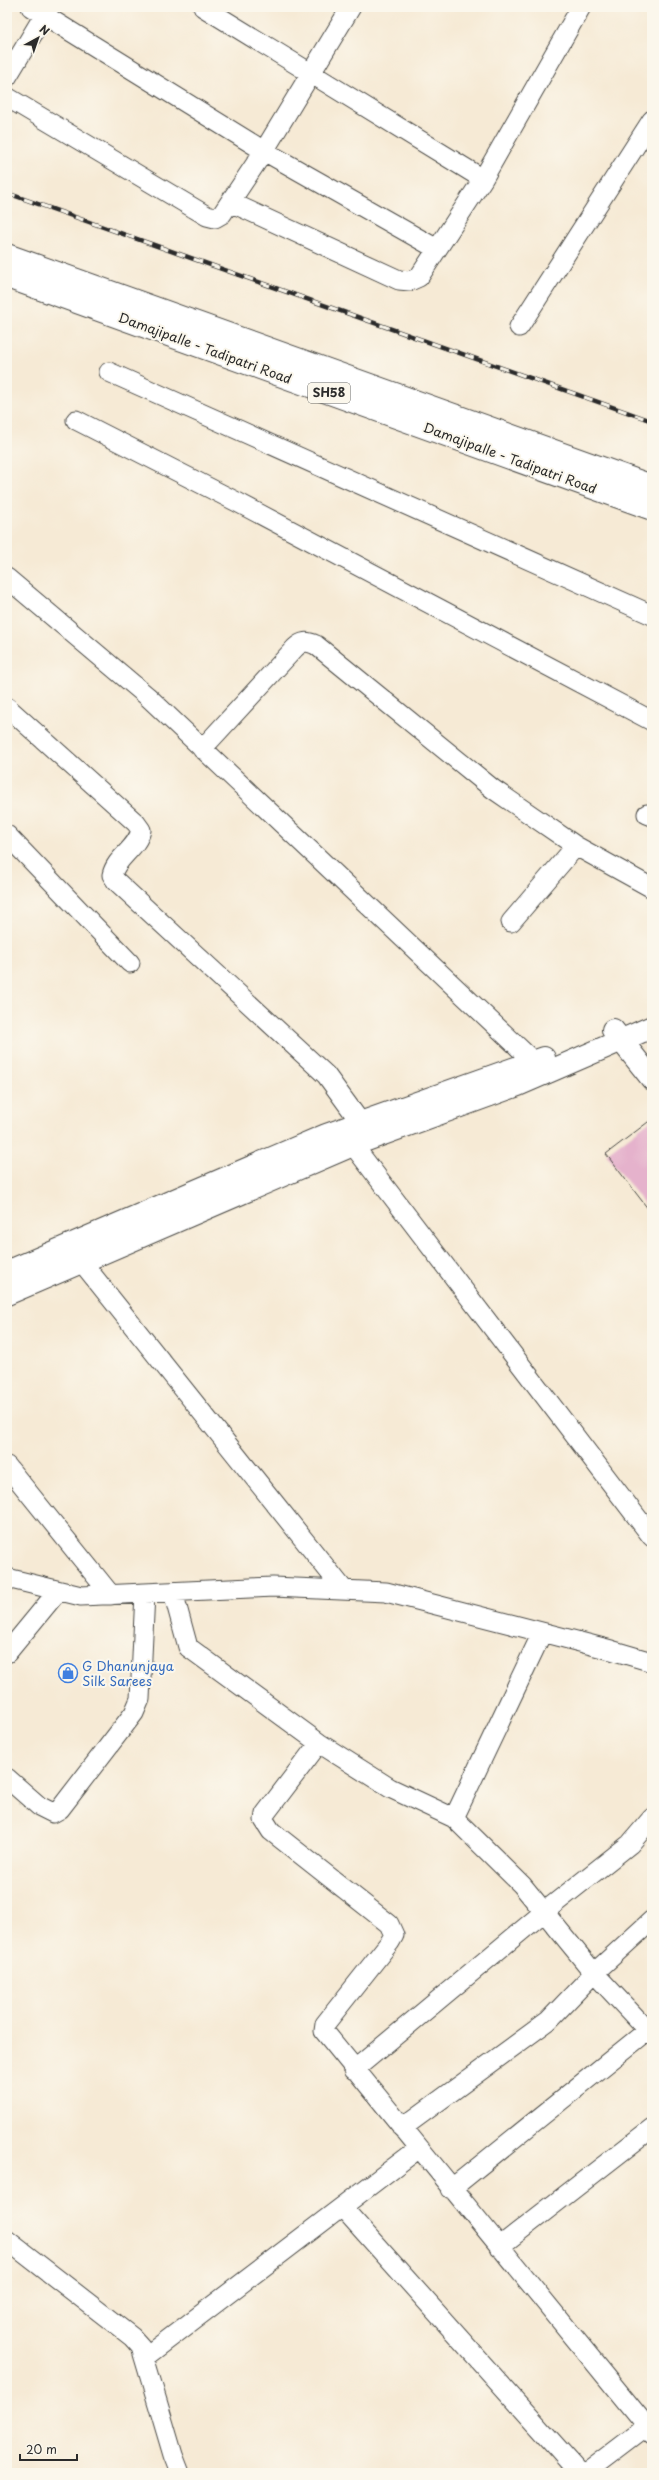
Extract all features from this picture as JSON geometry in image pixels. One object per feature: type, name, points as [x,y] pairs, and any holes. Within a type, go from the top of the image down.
[{"type":"main road","name":"Damajipalle - Tadipatri Road","points":[[7,255],[652,486]]},
{"type":"main road","name":"Damajipalle - Tadipatri Road","points":[[7,277],[652,509]]},
{"type":"main road","points":[[7,1294],[353,1145],[518,1085],[617,1036],[652,1012]]},
{"type":"main road","points":[[7,1272],[326,1135],[534,1062],[617,1036],[652,1027]]},
{"type":"main road","points":[[617,1036],[652,1079]]},
{"type":"main road","points":[[211,1184],[218,1204]]},
{"type":"street","points":[[203,7],[483,179]]},
{"type":"street","points":[[7,96],[15,104],[207,216],[215,218],[222,214],[264,151],[351,7]]},
{"type":"street","points":[[230,202],[399,280],[410,281],[420,277],[483,179],[581,7]]},
{"type":"street","points":[[7,77],[42,10],[264,151],[437,249]]},
{"type":"street","points":[[519,327],[652,120]]},
{"type":"street","points":[[109,372],[652,615]]},
{"type":"street","points":[[76,420],[244,505],[652,721]]},
{"type":"street","points":[[7,578],[147,696],[534,1062]]},
{"type":"street","points":[[202,749],[295,648],[300,643],[308,641],[316,645],[493,789],[576,846],[652,888]]},
{"type":"street","points":[[7,707],[136,823],[141,830],[139,839],[113,868],[112,875],[116,881],[326,1075],[361,1123]]},
{"type":"street","points":[[7,835],[130,963]]},
{"type":"street","points":[[511,922],[576,846]]},
{"type":"street","points":[[353,1145],[652,1537]]},
{"type":"street","points":[[68,1246],[344,1590]]},
{"type":"street","points":[[7,1466],[111,1595]]},
{"type":"street","points":[[7,1578],[81,1596],[273,1587],[386,1592],[652,1662]]},
{"type":"street","points":[[7,1653],[58,1591]]},
{"type":"street","points":[[173,1592],[188,1647],[319,1744],[390,1788],[454,1818],[522,1885],[594,1973],[651,2031],[451,2189]]},
{"type":"street","points":[[7,1778],[39,1806],[53,1813],[60,1809],[134,1714],[140,1699],[145,1593]]},
{"type":"street","points":[[454,1818],[542,1633]]},
{"type":"street","points":[[319,1744],[265,1814],[264,1820],[271,1831],[393,1929],[394,1935],[325,2024],[324,2031],[327,2037],[418,2149],[650,2427],[585,2473]]},
{"type":"street","points":[[354,2070],[544,1912],[630,1844],[652,1818]]},
{"type":"street","points":[[402,2128],[548,2021],[594,1973],[652,1920]]},
{"type":"street","points":[[499,2247],[652,2128]]},
{"type":"street","points":[[145,2357],[418,2149]]},
{"type":"street","points":[[342,2207],[580,2473]]},
{"type":"street","points":[[7,2240],[132,2337],[141,2347],[173,2455],[180,2473]]},
{"type":"building","points":[[652,1119],[652,1214],[606,1154]]},
{"type":"railway","points":[[7,193],[652,421]]},
{"type":"place","name":"G Dhanunjaya Silk Sarees","points":[[68,1673]]}]
